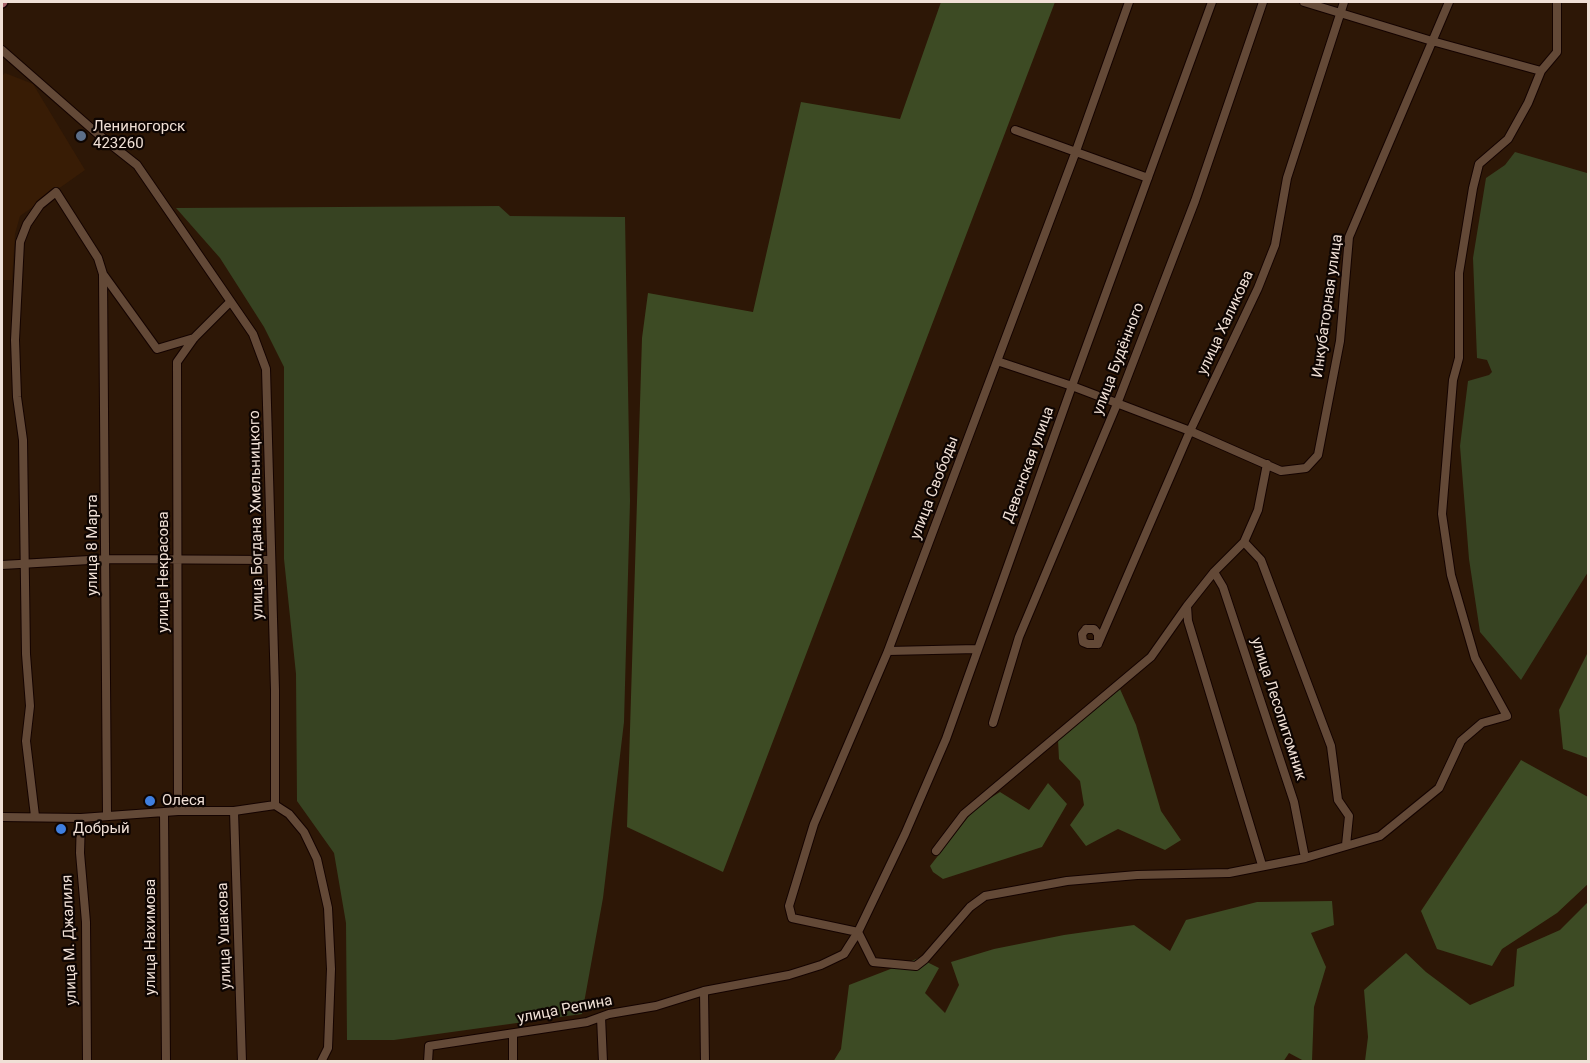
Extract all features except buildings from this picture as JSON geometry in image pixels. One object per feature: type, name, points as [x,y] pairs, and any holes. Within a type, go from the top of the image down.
[{"type":"street","name":"улица Свободы","points":[[858,932],[792,918],[789,906],[814,824],[888,651],[1130,2]]},
{"type":"street","name":"Девонская улица","points":[[858,932],[905,834],[946,739],[1071,386],[1212,2]]},
{"type":"street","name":"улица Будённого","points":[[993,723],[1019,638],[1117,404],[1195,201],[1263,2]]},
{"type":"street","points":[[1305,2],[1432,42],[1541,71]]},
{"type":"street","name":"улица Халикова","points":[[1098,644],[1190,431],[1258,288],[1275,245],[1287,178],[1344,2]]},
{"type":"street","name":"Инкубаторная улица","points":[[997,361],[1190,431],[1281,471],[1306,468],[1318,455],[1340,341],[1349,237],[1449,2]]},
{"type":"street","points":[[858,932],[873,962],[916,966],[925,959],[970,907],[985,896],[1067,881],[1137,875],[1229,873],[1305,858],[1380,836],[1439,788],[1461,741],[1482,723],[1507,716],[1475,657],[1451,575],[1442,514],[1453,380],[1459,358],[1459,273],[1473,188],[1479,164],[1508,139],[1528,103],[1541,71],[1557,52],[1557,2]]},
{"type":"street","name":"улица Богдана Хмельницкого","points":[[2,50],[99,135],[137,165],[253,334],[266,369],[275,690],[275,805]]},
{"type":"street","points":[[1015,130],[1148,178]]},
{"type":"street","name":"улица Некрасова","points":[[25,565],[23,440],[17,397],[15,340],[20,242],[27,224],[40,205],[56,192],[98,258],[103,274],[157,348],[194,338]]},
{"type":"street","name":"улица 8 Марта","points":[[103,274],[107,559],[107,816]]},
{"type":"street","name":"улица Некрасова","points":[[178,811],[177,363],[194,338],[230,302]]},
{"type":"street","points":[[936,851],[964,814],[1151,657],[1214,572],[1244,542],[1258,510],[1268,464]]},
{"type":"street","points":[[1244,542],[1261,560],[1331,746],[1338,800],[1349,816],[1346,845]]},
{"type":"street","points":[[2,565],[107,559],[270,561]]},
{"type":"street","points":[[25,565],[26,654],[30,706],[26,741],[35,816]]},
{"type":"street","name":"улица Лесопитомник","points":[[1214,572],[1223,586],[1294,802],[1305,858]]},
{"type":"street","points":[[1187,606],[1188,621],[1262,865]]},
{"type":"street","points":[[888,651],[977,650]]},
{"type":"street","points":[[2,817],[81,818],[178,811],[234,810],[275,805],[289,814],[304,832],[317,859],[328,908],[332,969],[328,1048],[321,1062]]},
{"type":"street","name":"улица Ушакова","points":[[234,810],[242,1062]]},
{"type":"street","name":"улица Нахимова","points":[[164,812],[166,1062]]},
{"type":"street","name":"улица М. Джалиля","points":[[81,818],[80,854],[86,922],[87,1062]]},
{"type":"street","name":"улица Репина","points":[[428,1062],[429,1046],[587,1022],[656,1006],[704,991],[789,975],[821,965],[844,954],[858,932]]},
{"type":"street","points":[[704,991],[705,1062]]},
{"type":"street","points":[[601,1017],[603,1062]]},
{"type":"street","points":[[513,1034],[513,1062]]},
{"type":"shaded area","points":[[5,73],[33,84],[85,170],[20,216],[15,234],[12,280],[2,280],[2,76]]},
{"type":"green space","points":[[941,2],[1055,2],[723,872],[627,827],[642,338],[648,293],[753,312],[801,102],[900,119]]},
{"type":"green space","points":[[1515,152],[1587,173],[1588,179],[1588,572],[1521,680],[1480,632],[1469,559],[1460,446],[1468,381],[1492,372],[1487,360],[1477,358],[1473,258],[1486,178],[1505,165]]},
{"type":"green space","points":[[499,206],[510,216],[625,217],[630,501],[624,722],[603,898],[582,1014],[394,1040],[347,1040],[346,923],[334,853],[297,801],[296,674],[284,559],[284,367],[264,327],[220,258],[176,208]]},
{"type":"green space","points":[[1588,652],[1588,758],[1563,749],[1559,710]]},
{"type":"green space","points":[[1120,689],[1136,725],[1161,811],[1181,840],[1165,850],[1118,829],[1086,846],[1070,825],[1084,805],[1080,781],[1059,759],[1058,740]]},
{"type":"green space","points":[[1521,760],[1588,797],[1588,884],[1557,913],[1502,949],[1492,966],[1437,949],[1421,911]]},
{"type":"green space","points":[[1048,783],[1067,804],[1042,847],[943,879],[933,872],[930,866],[976,807],[1000,792],[1029,810]]},
{"type":"green space","points":[[1332,901],[1334,925],[1311,933],[1326,967],[1314,1007],[1312,1061],[1304,1061],[1289,1053],[1283,1062],[833,1062],[841,1049],[849,985],[919,958],[939,968],[925,993],[945,1013],[959,985],[951,962],[994,949],[1064,935],[1134,925],[1170,951],[1186,920],[1257,902]]},
{"type":"green space","points":[[1588,902],[1588,1061],[1365,1061],[1368,1037],[1364,990],[1406,953],[1426,972],[1470,1005],[1514,986],[1517,949],[1560,930]]},
{"type":"place","name":"Лениногорск 423260","points":[[81,136]]},
{"type":"place","name":"Олеся","points":[[150,801]]},
{"type":"place","name":"Добрый","points":[[61,829]]}]
